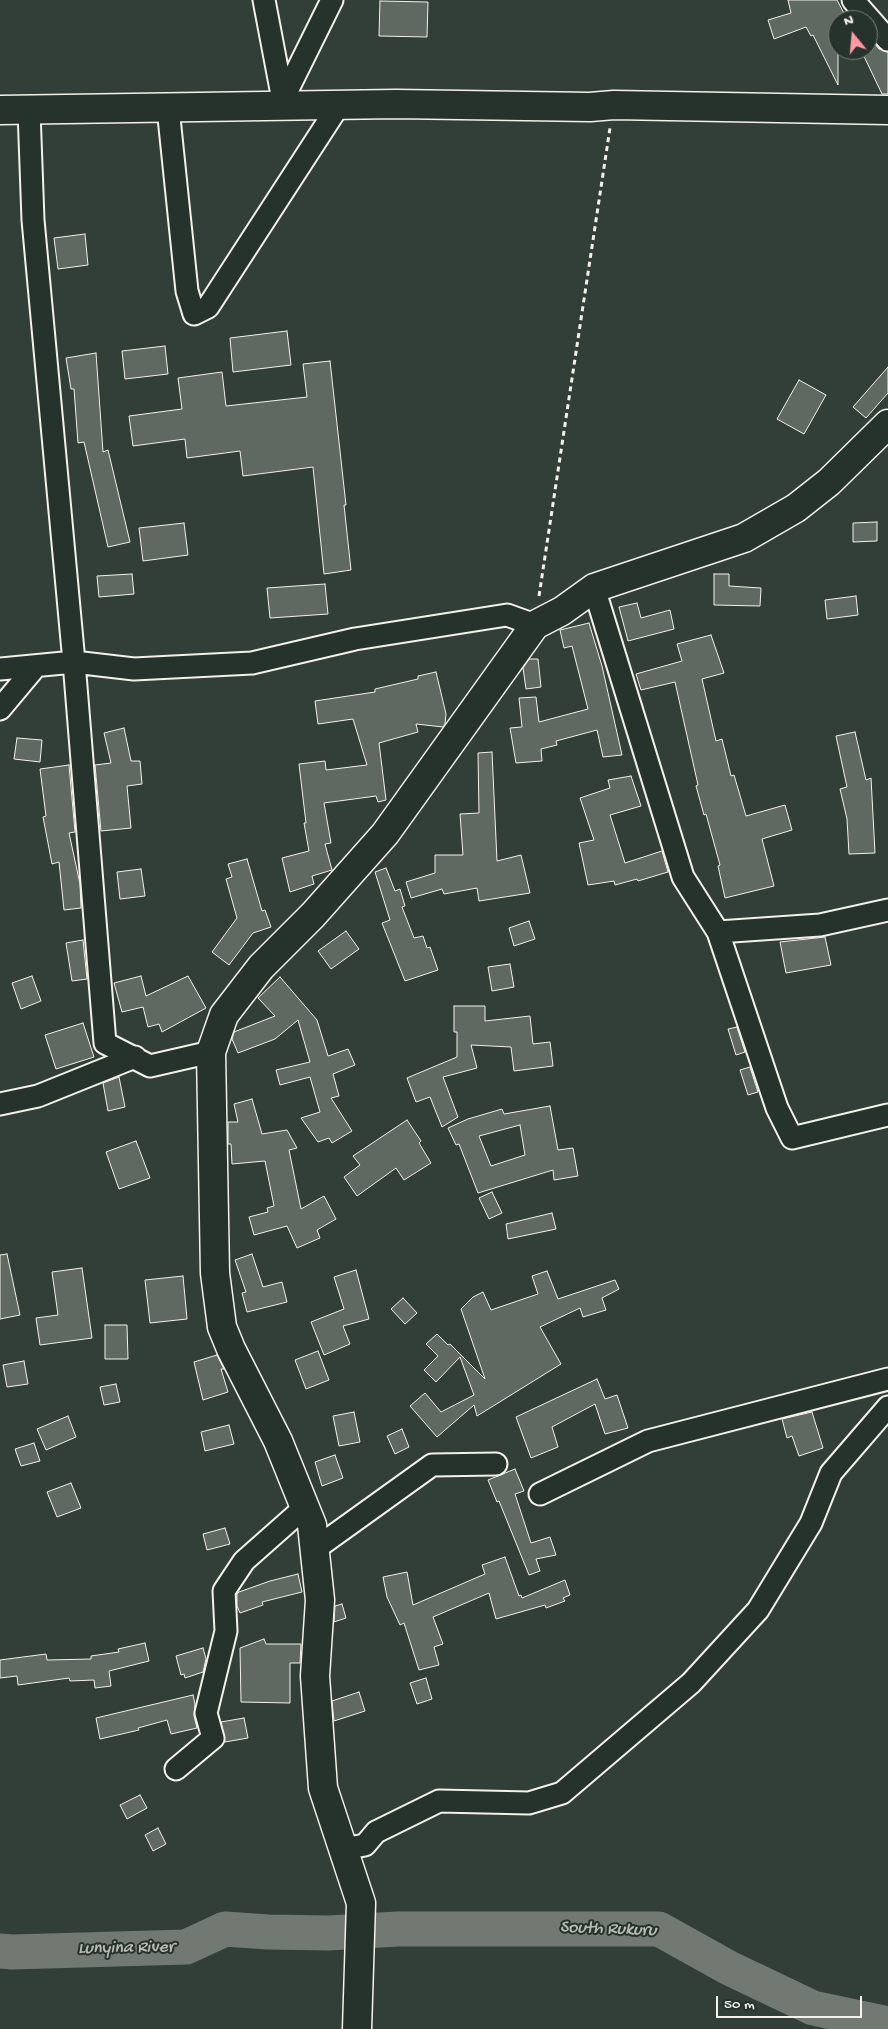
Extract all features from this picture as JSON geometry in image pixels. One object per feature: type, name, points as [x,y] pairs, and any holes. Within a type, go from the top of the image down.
[{"type":"street","points":[[264,0],[283,101]]},
{"type":"street","points":[[283,101],[314,33],[332,0]]},
{"type":"street","points":[[853,0],[888,40]]},
{"type":"street","points":[[0,110],[168,108],[283,101],[339,105],[590,107],[614,105],[888,110]]},
{"type":"street","points":[[168,108],[187,291],[194,314],[208,308],[339,105]]},
{"type":"street","points":[[29,111],[33,220],[74,662],[105,1043],[150,1066],[211,1052]]},
{"type":"street","points":[[357,2021],[361,1903],[323,1788],[315,1676],[320,1600],[312,1525],[278,1441],[231,1349],[222,1327],[215,1273],[211,1052],[224,1015],[261,967],[313,915],[385,834],[535,625],[562,610],[594,588],[744,538],[796,508],[829,482],[888,424]]},
{"type":"street","points":[[594,588],[683,877],[718,932],[777,1108],[792,1138],[888,1116]]},
{"type":"street","points":[[0,669],[74,662],[134,669],[252,663],[354,639],[507,615],[535,625]]},
{"type":"street","points":[[0,709],[36,666]]},
{"type":"street","points":[[718,932],[820,926],[888,910]]},
{"type":"street","points":[[0,1104],[38,1096],[135,1058]]},
{"type":"street","points":[[540,1494],[648,1441],[888,1379]]},
{"type":"street","points":[[343,1849],[365,1845],[376,1832],[439,1801],[529,1803],[562,1793],[691,1682],[758,1610],[811,1522],[831,1473],[888,1407]]},
{"type":"street","points":[[315,1549],[432,1465],[496,1464]]},
{"type":"street","points":[[176,1769],[213,1738],[206,1713],[226,1631],[224,1591],[244,1561],[305,1507]]},
{"type":"path","points":[[535,625],[614,105]]},
{"type":"building","points":[[788,0],[837,0],[842,10],[828,10],[828,60],[838,60],[838,85],[813,35],[811,36],[806,27],[774,39],[768,20],[791,13]]},
{"type":"building","points":[[380,1],[428,2],[427,37],[379,36]]},
{"type":"building","points":[[878,48],[888,52],[888,94],[882,94],[866,60],[878,60]]},
{"type":"building","points":[[85,234],[88,265],[58,269],[54,238]]},
{"type":"building","points":[[287,331],[291,365],[233,372],[230,338]]},
{"type":"building","points":[[165,346],[168,374],[125,379],[122,351]]},
{"type":"building","points":[[96,353],[103,452],[108,450],[130,542],[108,547],[84,442],[78,443],[74,389],[71,389],[66,358]]},
{"type":"building","points":[[330,361],[346,505],[344,505],[351,570],[324,574],[313,467],[243,476],[240,451],[187,458],[185,439],[133,446],[129,416],[182,409],[178,378],[222,372],[226,406],[307,397],[303,364]]},
{"type":"building","points":[[888,367],[888,393],[866,418],[853,407]]},
{"type":"building","points":[[799,380],[826,395],[804,434],[777,419]]},
{"type":"building","points":[[877,522],[877,541],[853,542],[853,523]]},
{"type":"building","points":[[184,523],[188,555],[143,561],[139,528]]},
{"type":"building","points":[[132,574],[134,594],[99,597],[97,576]]},
{"type":"building","points":[[714,574],[729,574],[729,586],[761,588],[760,606],[714,605]]},
{"type":"building","points":[[325,584],[328,614],[270,618],[267,588]]},
{"type":"building","points":[[856,596],[858,615],[827,619],[825,600]]},
{"type":"building","points":[[637,603],[641,618],[670,610],[674,629],[628,641],[619,607]]},
{"type":"building","points":[[589,623],[602,666],[622,755],[603,757],[597,730],[556,741],[557,745],[541,749],[542,761],[516,763],[510,728],[522,727],[519,698],[536,697],[539,722],[588,709],[572,646],[564,648],[560,630]]},
{"type":"building","points":[[711,635],[724,673],[702,679],[716,741],[722,739],[731,776],[734,775],[746,816],[785,805],[792,830],[762,839],[774,886],[725,898],[718,866],[720,865],[696,786],[698,785],[675,682],[641,690],[636,674],[682,661],[677,644]]},
{"type":"building","points":[[529,659],[538,659],[541,687],[526,689],[523,668]]},
{"type":"building","points":[[436,672],[446,714],[445,724],[443,727],[416,724],[418,732],[379,743],[386,800],[378,802],[376,796],[324,803],[331,843],[325,844],[332,870],[312,876],[314,884],[290,892],[282,858],[309,851],[304,823],[306,823],[299,764],[325,761],[326,770],[367,765],[353,719],[318,724],[315,701],[375,692],[375,689],[418,679],[418,676]]},
{"type":"building","points":[[124,728],[131,761],[140,761],[142,784],[127,786],[131,828],[101,831],[95,765],[111,763],[104,733]]},
{"type":"building","points":[[855,732],[866,780],[871,778],[875,853],[849,854],[847,819],[840,789],[847,787],[836,736]]},
{"type":"building","points":[[17,738],[42,740],[40,762],[14,759]]},
{"type":"building","points":[[492,752],[497,861],[521,855],[530,893],[479,901],[477,888],[444,894],[442,889],[411,898],[406,882],[435,873],[435,855],[463,855],[460,814],[479,813],[478,753]]},
{"type":"building","points":[[69,765],[75,832],[69,833],[80,884],[81,908],[64,910],[59,862],[52,864],[43,817],[46,816],[40,769]]},
{"type":"building","points":[[631,776],[641,806],[610,815],[625,863],[662,851],[668,872],[638,881],[637,879],[615,885],[614,881],[588,885],[579,843],[594,840],[580,798],[610,788],[608,780]]},
{"type":"building","points":[[247,859],[262,911],[265,910],[271,927],[253,933],[229,965],[212,952],[237,918],[226,879],[232,877],[228,864]]},
{"type":"building","points":[[386,868],[395,891],[400,889],[405,906],[402,907],[414,938],[423,936],[427,948],[430,947],[438,970],[405,981],[382,923],[390,920],[375,872]]},
{"type":"building","points":[[141,869],[145,896],[120,899],[117,872]]},
{"type":"building","points":[[529,921],[535,939],[514,946],[509,928]]},
{"type":"building","points":[[346,931],[359,949],[331,969],[318,951]]},
{"type":"building","points":[[825,937],[831,965],[786,973],[780,942]]},
{"type":"building","points":[[83,940],[87,979],[72,981],[66,943]]},
{"type":"building","points":[[510,964],[514,987],[492,991],[488,967]]},
{"type":"building","points":[[32,976],[41,1001],[21,1009],[12,983]]},
{"type":"building","points":[[141,976],[146,996],[188,976],[206,1008],[162,1032],[159,1024],[148,1027],[143,1007],[122,1012],[114,983]]},
{"type":"building","points":[[280,977],[317,1020],[328,1056],[348,1049],[355,1065],[333,1074],[339,1096],[331,1098],[352,1131],[332,1143],[329,1138],[318,1142],[301,1118],[320,1112],[310,1077],[280,1085],[276,1070],[310,1062],[298,1020],[275,1039],[238,1053],[232,1039],[234,1032],[275,1016],[258,998]]},
{"type":"building","points":[[454,1006],[485,1006],[485,1021],[530,1016],[533,1044],[550,1042],[553,1066],[514,1071],[511,1047],[471,1045],[477,1068],[443,1077],[458,1117],[442,1127],[430,1097],[416,1102],[407,1078],[457,1057],[457,1032],[454,1032]]},
{"type":"building","points":[[83,1023],[94,1057],[56,1069],[45,1035]]},
{"type":"building","points":[[737,1027],[745,1052],[736,1055],[728,1029]]},
{"type":"building","points":[[750,1067],[758,1092],[748,1095],[740,1070]]},
{"type":"building","points":[[119,1077],[125,1107],[108,1111],[103,1083]]},
{"type":"building","points":[[252,1099],[262,1134],[287,1130],[297,1148],[289,1150],[301,1209],[324,1196],[336,1219],[317,1230],[320,1238],[297,1248],[287,1226],[254,1235],[249,1217],[268,1212],[267,1208],[274,1206],[265,1161],[232,1164],[231,1144],[228,1144],[228,1122],[238,1122],[234,1104]]},
{"type":"building","points":[[550,1106],[558,1150],[573,1148],[578,1176],[554,1180],[553,1170],[478,1193],[459,1144],[456,1145],[448,1128],[468,1119],[502,1109],[504,1114]],"holes":[[[520,1125],[525,1155],[491,1166],[479,1136]]]},
{"type":"building","points":[[407,1120],[421,1141],[419,1143],[431,1163],[404,1180],[396,1168],[357,1196],[344,1177],[360,1165],[353,1156]]},
{"type":"building","points":[[136,1141],[150,1178],[119,1189],[106,1152]]},
{"type":"building","points":[[492,1192],[502,1213],[489,1219],[479,1198]]},
{"type":"building","points":[[552,1213],[556,1229],[508,1239],[506,1224]]},
{"type":"building","points":[[7,1254],[20,1315],[0,1319],[0,1255]]},
{"type":"building","points":[[252,1254],[263,1287],[282,1282],[287,1302],[247,1312],[242,1293],[246,1292],[235,1260]]},
{"type":"building","points":[[82,1268],[92,1338],[40,1345],[36,1318],[58,1315],[52,1272]]},
{"type":"building","points":[[356,1270],[369,1319],[343,1326],[350,1344],[324,1355],[311,1322],[344,1309],[334,1277]]},
{"type":"building","points":[[547,1271],[558,1299],[615,1280],[619,1289],[602,1298],[606,1310],[583,1317],[580,1308],[540,1327],[561,1364],[477,1416],[474,1405],[437,1437],[410,1406],[425,1393],[441,1412],[474,1395],[460,1357],[436,1382],[424,1370],[438,1356],[426,1344],[437,1334],[448,1345],[450,1344],[485,1379],[461,1309],[473,1297],[483,1292],[491,1310],[538,1294],[532,1276]]},
{"type":"building","points":[[183,1276],[187,1319],[150,1323],[145,1280]]},
{"type":"building","points":[[403,1298],[417,1313],[405,1324],[391,1309]]},
{"type":"building","points":[[105,1325],[127,1325],[128,1359],[105,1359]]},
{"type":"building","points":[[318,1351],[329,1380],[306,1389],[295,1360]]},
{"type":"building","points":[[217,1355],[224,1369],[221,1369],[228,1392],[203,1400],[194,1362]]},
{"type":"building","points":[[24,1361],[28,1384],[7,1387],[3,1365]]},
{"type":"building","points":[[597,1379],[605,1399],[617,1395],[628,1428],[605,1434],[595,1404],[552,1427],[558,1447],[531,1458],[516,1417]]},
{"type":"building","points":[[116,1384],[120,1402],[104,1405],[100,1387]]},
{"type":"building","points":[[354,1412],[360,1442],[339,1446],[333,1416]]},
{"type":"building","points":[[812,1412],[823,1448],[799,1456],[792,1436],[787,1438],[782,1419]]},
{"type":"building","points":[[68,1416],[76,1437],[46,1450],[37,1429]]},
{"type":"building","points":[[229,1425],[234,1444],[205,1451],[201,1432]]},
{"type":"building","points":[[402,1429],[409,1447],[395,1454],[387,1436]]},
{"type":"building","points":[[34,1443],[40,1461],[21,1466],[15,1449]]},
{"type":"building","points":[[335,1455],[343,1478],[322,1486],[315,1462]]},
{"type":"building","points":[[515,1469],[524,1491],[515,1494],[531,1543],[550,1537],[556,1555],[536,1559],[540,1571],[529,1575],[499,1501],[497,1502],[488,1480]]},
{"type":"building","points":[[71,1483],[81,1508],[57,1517],[47,1492]]},
{"type":"building","points":[[225,1528],[230,1544],[207,1550],[203,1534]]},
{"type":"building","points":[[505,1557],[519,1596],[521,1595],[522,1598],[565,1580],[570,1595],[563,1598],[565,1601],[546,1608],[545,1605],[496,1619],[489,1593],[433,1617],[443,1644],[434,1647],[439,1665],[419,1670],[404,1623],[400,1625],[387,1597],[383,1577],[407,1572],[413,1605],[485,1574],[482,1565]]},
{"type":"building","points":[[298,1574],[302,1592],[262,1602],[263,1605],[240,1613],[237,1606],[237,1594],[239,1592]]},
{"type":"building","points":[[342,1604],[346,1618],[334,1622],[335,1606]]},
{"type":"building","points":[[264,1639],[266,1644],[301,1644],[300,1663],[290,1663],[290,1703],[241,1702],[240,1648]]},
{"type":"building","points":[[145,1643],[149,1661],[109,1671],[111,1686],[95,1688],[94,1680],[70,1681],[69,1678],[18,1685],[17,1676],[0,1678],[0,1660],[46,1654],[47,1660],[91,1659],[91,1656],[119,1652],[118,1649]]},
{"type":"building","points":[[203,1648],[206,1659],[203,1672],[185,1678],[184,1674],[181,1675],[176,1656]]},
{"type":"building","points":[[426,1678],[432,1699],[417,1704],[410,1683]]},
{"type":"building","points":[[359,1692],[365,1711],[334,1721],[332,1701]]},
{"type":"building","points":[[193,1695],[195,1704],[194,1716],[197,1728],[171,1734],[167,1720],[138,1728],[139,1730],[100,1739],[96,1718]]},
{"type":"building","points":[[244,1718],[248,1738],[225,1742],[221,1722]]},
{"type":"building","points":[[140,1795],[147,1808],[127,1819],[120,1805]]},
{"type":"building","points":[[158,1828],[166,1844],[153,1851],[145,1835]]},
{"type":"waterway","name":"South Rukuru","points":[[0,1951],[186,1947],[225,1929],[329,1933],[398,1929],[659,1929],[729,1968],[813,2008],[888,2024]]},
{"type":"waterway","name":"Lunyina River","points":[[0,1948],[12,1952]]}]
